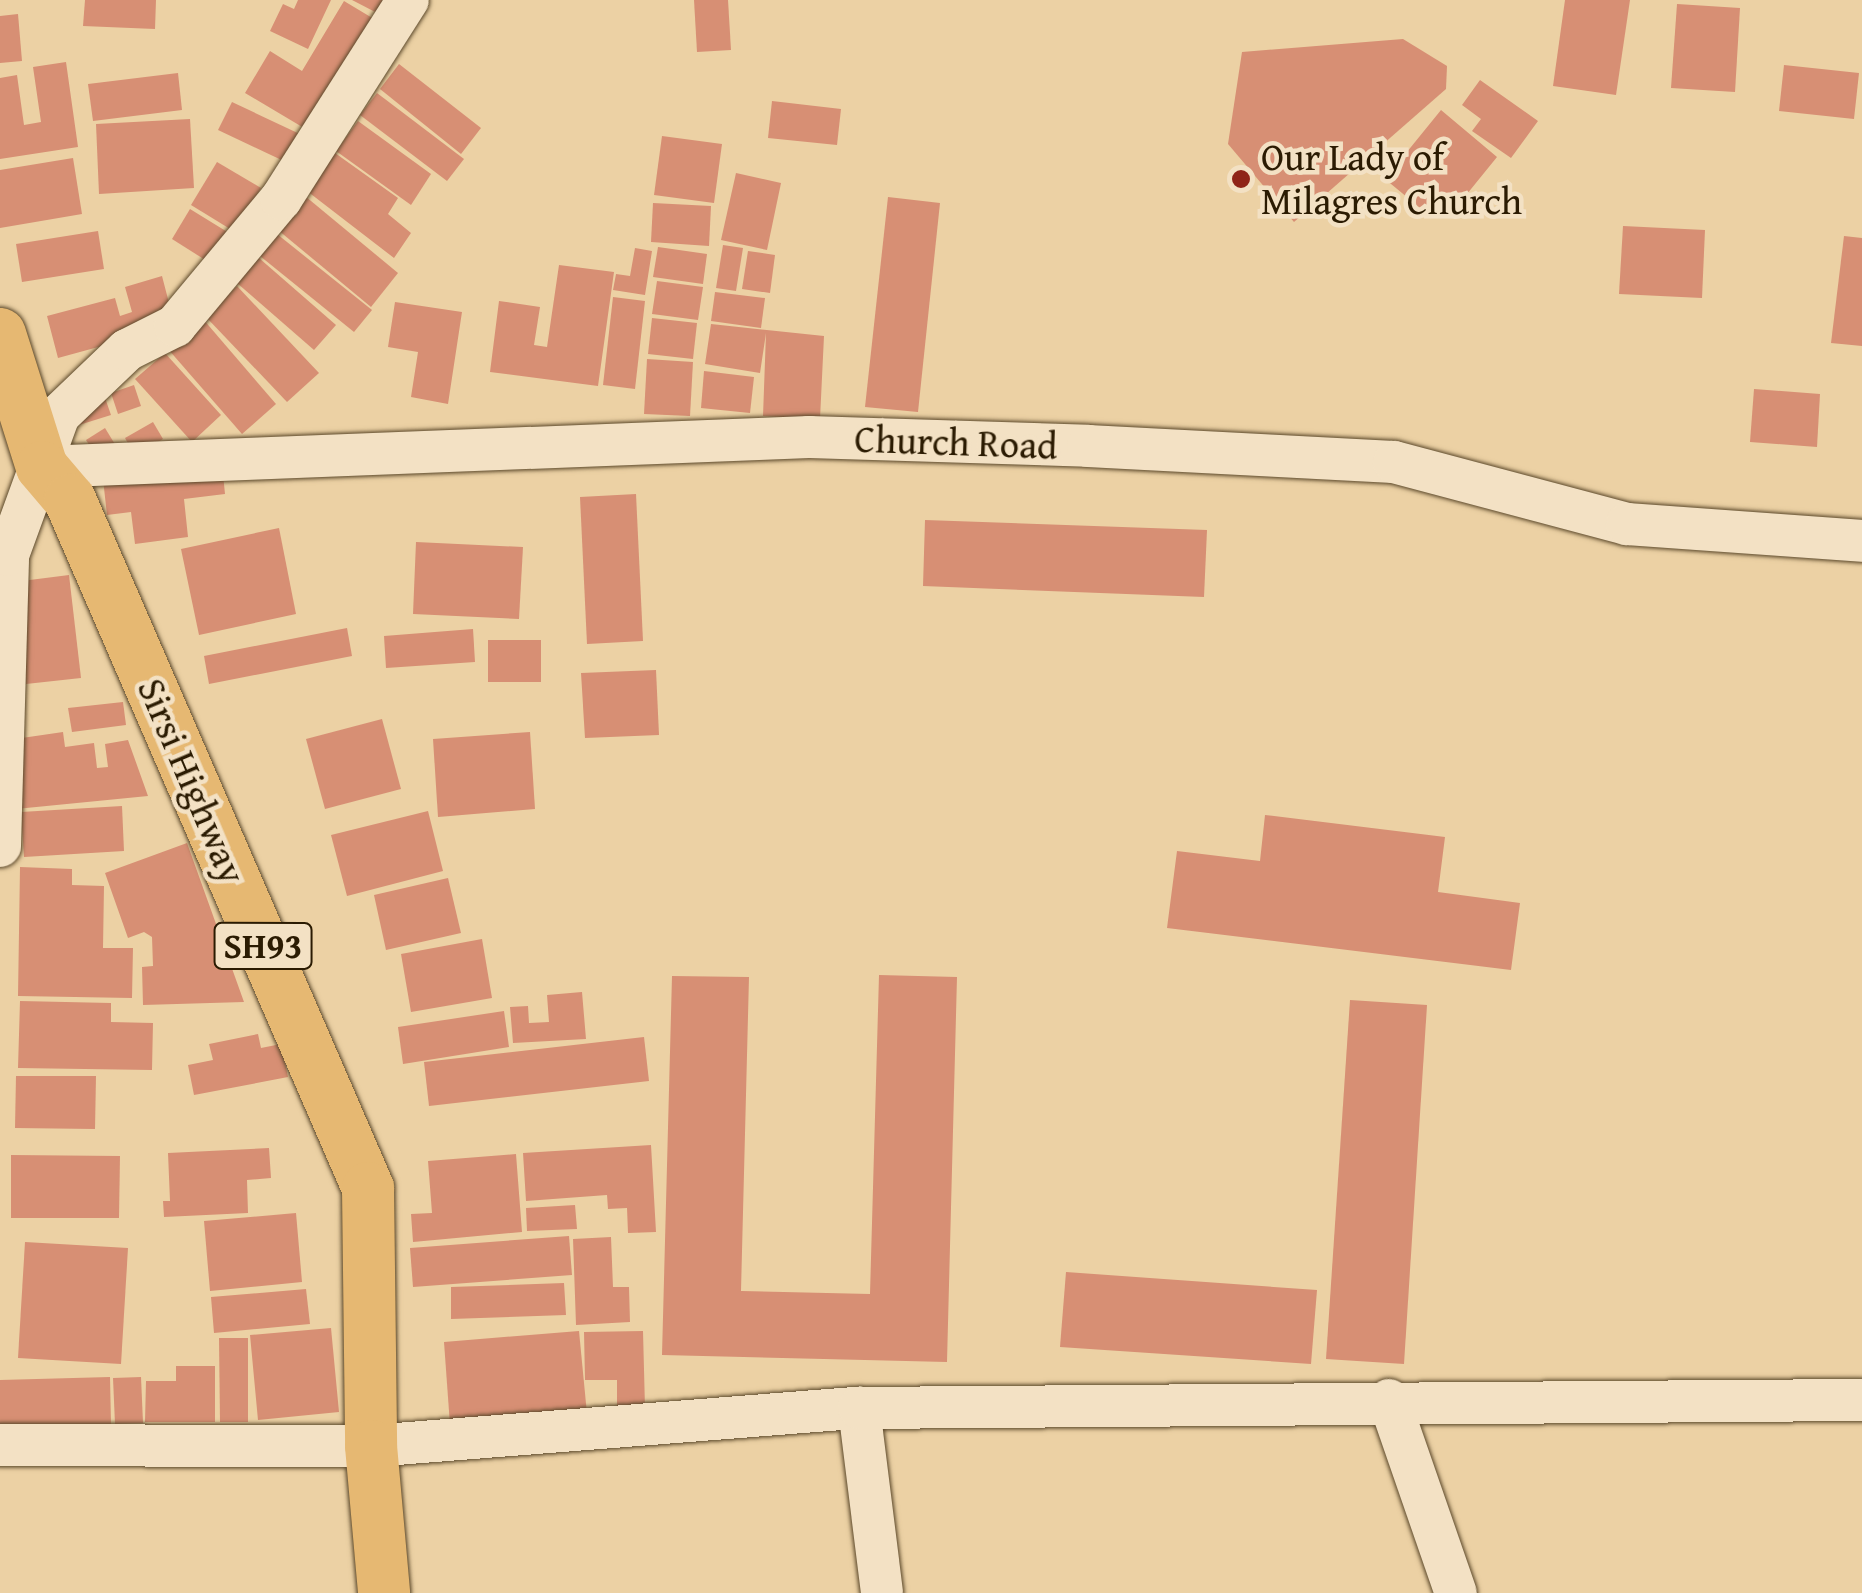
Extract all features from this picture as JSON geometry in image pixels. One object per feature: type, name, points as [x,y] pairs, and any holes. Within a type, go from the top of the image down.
[{"type":"main road","name":"Sirsi Highway","points":[[0,334],[42,467],[70,500],[368,1188],[371,1446],[384,1593]]},
{"type":"street","points":[[0,846],[4,556],[42,467],[59,415],[127,350],[175,326],[281,200],[408,0]]},
{"type":"street","name":"Church Road","points":[[42,467],[808,437],[1088,446],[1394,462],[1627,524],[1862,541]]},
{"type":"street","points":[[0,1445],[371,1446],[859,1408],[1389,1400],[1862,1400]]},
{"type":"street","points":[[1389,1400],[1456,1593]]},
{"type":"street","points":[[859,1408],[882,1593]]},
{"type":"building","points":[[85,0],[156,0],[155,29],[83,26]]},
{"type":"building","points":[[298,0],[331,0],[308,49],[270,31],[283,4],[294,9]]},
{"type":"building","points":[[352,0],[389,0],[381,15]]},
{"type":"building","points":[[694,0],[728,0],[731,50],[697,52]]},
{"type":"building","points":[[1565,0],[1630,0],[1616,95],[1553,86]]},
{"type":"building","points":[[344,1],[374,19],[309,131],[245,93],[270,51],[302,71]]},
{"type":"building","points":[[1677,4],[1740,8],[1735,92],[1671,88]]},
{"type":"building","points":[[18,14],[22,61],[0,63],[0,16]]},
{"type":"building","points":[[1403,39],[1447,66],[1446,89],[1294,222],[1228,144],[1242,52]]},
{"type":"building","points":[[66,62],[78,147],[0,159],[0,78],[17,75],[24,125],[41,122],[33,67]]},
{"type":"building","points":[[399,64],[481,128],[461,154],[380,89]]},
{"type":"building","points":[[1784,65],[1859,73],[1854,119],[1779,111]]},
{"type":"building","points":[[178,73],[182,110],[93,121],[88,84]]},
{"type":"building","points":[[1480,80],[1538,121],[1511,158],[1472,131],[1481,119],[1462,105]]},
{"type":"building","points":[[377,93],[464,159],[447,181],[360,115]]},
{"type":"building","points":[[772,101],[841,109],[837,145],[768,138]]},
{"type":"building","points":[[232,102],[304,136],[290,164],[218,130]]},
{"type":"building","points":[[1441,110],[1497,157],[1454,210],[1438,196],[1425,212],[1385,179]]},
{"type":"building","points":[[190,119],[194,188],[99,194],[96,124]]},
{"type":"building","points":[[358,121],[431,174],[411,205],[336,151]]},
{"type":"building","points":[[662,136],[722,144],[714,203],[654,195]]},
{"type":"building","points":[[335,153],[398,198],[388,214],[411,233],[394,258],[307,191]]},
{"type":"building","points":[[73,158],[82,214],[0,228],[0,170]]},
{"type":"building","points":[[217,162],[261,188],[235,232],[191,205]]},
{"type":"building","points":[[736,173],[781,183],[767,250],[721,240]]},
{"type":"building","points":[[305,196],[398,273],[371,307],[278,230]]},
{"type":"building","points":[[888,197],[940,203],[918,412],[865,407]]},
{"type":"building","points":[[653,203],[711,206],[709,246],[651,242]]},
{"type":"building","points":[[190,209],[229,233],[210,263],[172,239]]},
{"type":"building","points":[[1623,226],[1705,230],[1702,298],[1619,294]]},
{"type":"building","points":[[98,231],[104,269],[22,282],[16,244]]},
{"type":"building","points":[[277,234],[372,310],[354,332],[260,256]]},
{"type":"building","points":[[1844,236],[1862,238],[1862,346],[1831,343]]},
{"type":"building","points":[[723,245],[743,248],[736,291],[716,288]]},
{"type":"building","points":[[658,247],[707,254],[703,284],[653,277]]},
{"type":"building","points":[[635,248],[652,251],[645,295],[613,290],[616,274],[630,276]]},
{"type":"building","points":[[748,251],[775,255],[770,293],[742,289]]},
{"type":"building","points":[[259,258],[336,325],[314,350],[237,283]]},
{"type":"building","points":[[559,265],[614,272],[598,386],[490,372],[499,301],[540,307],[534,345],[547,347]]},
{"type":"building","points":[[162,276],[175,326],[58,358],[47,316],[115,298],[120,316],[132,312],[125,287]]},
{"type":"building","points":[[657,281],[703,287],[698,320],[652,314]]},
{"type":"building","points":[[237,286],[319,373],[287,402],[206,317]]},
{"type":"building","points":[[715,292],[765,298],[761,328],[711,321]]},
{"type":"building","points":[[613,297],[645,301],[635,389],[603,385]]},
{"type":"building","points":[[395,302],[462,312],[448,404],[411,397],[418,352],[388,347]]},
{"type":"building","points":[[652,318],[697,323],[693,359],[648,354]]},
{"type":"building","points":[[203,319],[276,404],[242,434],[168,349]]},
{"type":"building","points":[[711,324],[824,336],[820,419],[763,416],[766,333],[760,373],[705,364]]},
{"type":"building","points":[[165,353],[221,415],[192,442],[135,379]]},
{"type":"building","points":[[647,359],[693,362],[690,416],[644,414]]},
{"type":"building","points":[[704,371],[754,377],[750,413],[701,408]]},
{"type":"building","points":[[134,385],[141,406],[118,414],[111,393]]},
{"type":"building","points":[[1754,389],[1820,394],[1817,447],[1750,442]]},
{"type":"building","points":[[104,395],[111,415],[79,425]]},
{"type":"building","points":[[153,422],[163,439],[135,456],[125,438]]},
{"type":"building","points":[[105,428],[116,446],[97,457],[86,440]]},
{"type":"building","points":[[222,464],[225,494],[184,499],[188,537],[135,544],[131,512],[107,515],[103,479]]},
{"type":"building","points":[[636,494],[643,641],[587,644],[580,497]]},
{"type":"building","points":[[925,520],[1207,530],[1204,597],[923,586]]},
{"type":"building","points":[[279,528],[296,614],[199,635],[181,549]]},
{"type":"building","points":[[416,542],[523,547],[519,619],[413,614]]},
{"type":"building","points":[[69,575],[81,678],[26,684],[14,582]]},
{"type":"building","points":[[347,628],[352,656],[209,684],[204,656]]},
{"type":"building","points":[[473,629],[475,662],[386,668],[384,636]]},
{"type":"building","points":[[488,640],[541,640],[541,682],[488,682]]},
{"type":"building","points":[[656,670],[659,735],[585,738],[581,673]]},
{"type":"building","points":[[123,702],[126,725],[72,732],[68,708]]},
{"type":"building","points":[[382,719],[401,789],[325,809],[306,739]]},
{"type":"building","points":[[63,732],[65,747],[94,743],[97,768],[108,767],[105,744],[128,740],[148,796],[16,809],[15,739]]},
{"type":"building","points":[[530,732],[535,809],[438,817],[433,739]]},
{"type":"building","points":[[122,806],[124,851],[24,857],[21,812]]},
{"type":"building","points":[[428,811],[443,871],[347,896],[331,835]]},
{"type":"building","points":[[1265,815],[1445,837],[1438,892],[1520,903],[1511,970],[1167,928],[1177,851],[1260,861]]},
{"type":"building","points":[[187,843],[244,1002],[143,1005],[142,967],[153,966],[152,937],[144,932],[128,938],[105,873]]},
{"type":"building","points":[[20,867],[72,869],[72,885],[104,886],[103,948],[133,948],[132,998],[18,996]]},
{"type":"building","points":[[448,878],[461,933],[386,950],[374,895]]},
{"type":"building","points":[[482,939],[492,998],[411,1012],[401,954]]},
{"type":"building","points":[[879,975],[957,977],[947,1362],[662,1355],[672,976],[749,977],[741,1291],[870,1294]]},
{"type":"building","points":[[582,992],[586,1039],[513,1043],[510,1007],[528,1006],[529,1023],[549,1022],[547,995]]},
{"type":"building","points":[[1350,1000],[1427,1005],[1404,1364],[1326,1359]]},
{"type":"building","points":[[20,1001],[111,1003],[111,1022],[153,1023],[152,1070],[18,1068]]},
{"type":"building","points":[[504,1011],[509,1047],[403,1064],[398,1027]]},
{"type":"building","points":[[258,1034],[261,1048],[281,1044],[288,1077],[194,1095],[188,1065],[213,1060],[209,1044]]},
{"type":"building","points":[[644,1037],[649,1081],[429,1106],[424,1062]]},
{"type":"building","points":[[16,1076],[96,1076],[95,1129],[15,1128]]},
{"type":"building","points":[[651,1145],[656,1232],[628,1233],[627,1208],[608,1209],[607,1195],[526,1201],[523,1153]]},
{"type":"building","points":[[269,1148],[271,1178],[247,1180],[248,1213],[164,1217],[163,1201],[170,1201],[168,1153]]},
{"type":"building","points":[[516,1154],[522,1232],[413,1242],[411,1214],[432,1213],[428,1161]]},
{"type":"building","points":[[11,1155],[120,1156],[119,1218],[11,1218]]},
{"type":"building","points":[[575,1205],[577,1229],[527,1231],[526,1208]]},
{"type":"building","points":[[296,1213],[302,1282],[210,1291],[204,1221]]},
{"type":"building","points":[[569,1236],[572,1275],[413,1287],[410,1248]]},
{"type":"building","points":[[611,1237],[613,1287],[629,1287],[630,1322],[576,1325],[573,1239]]},
{"type":"building","points":[[25,1242],[128,1248],[121,1364],[18,1358]]},
{"type":"building","points":[[1066,1272],[1317,1290],[1311,1364],[1060,1347]]},
{"type":"building","points":[[564,1283],[566,1315],[451,1319],[451,1287]]},
{"type":"building","points":[[306,1289],[310,1324],[214,1333],[211,1297]]},
{"type":"building","points":[[331,1328],[339,1412],[258,1420],[250,1335]]},
{"type":"building","points":[[579,1331],[587,1414],[450,1425],[444,1342]]},
{"type":"building","points":[[643,1331],[645,1408],[617,1409],[617,1380],[585,1380],[584,1332]]},
{"type":"building","points":[[219,1338],[248,1338],[248,1422],[220,1422]]},
{"type":"building","points":[[176,1366],[215,1366],[215,1422],[145,1422],[146,1381],[176,1381]]},
{"type":"building","points":[[110,1377],[111,1425],[0,1427],[0,1380]]},
{"type":"building","points":[[141,1377],[143,1423],[115,1424],[113,1378]]},
{"type":"place","name":"Our Lady of Milagres Church","points":[[1241,179]]}]
